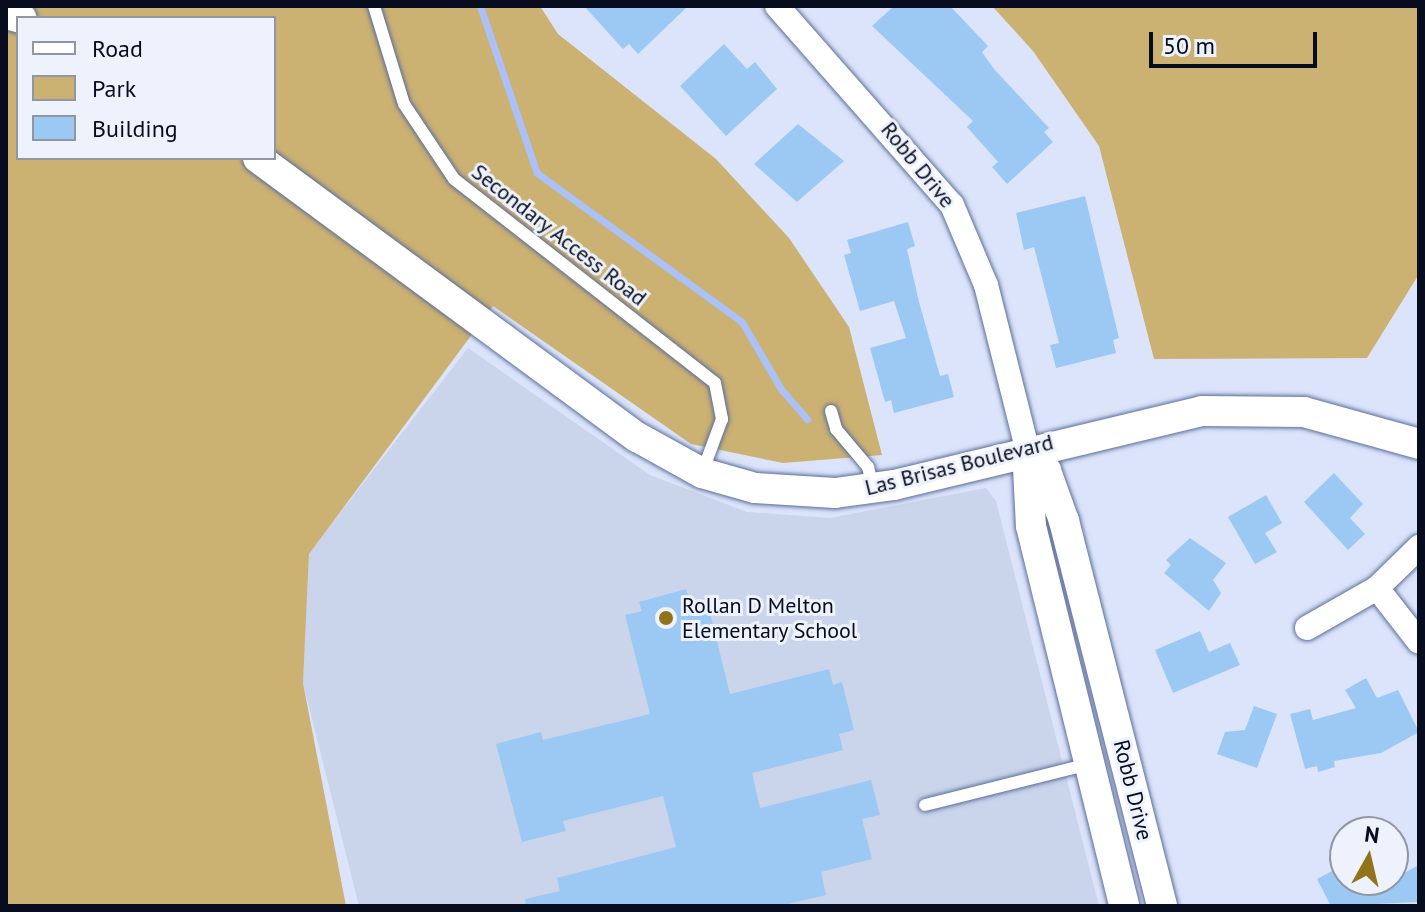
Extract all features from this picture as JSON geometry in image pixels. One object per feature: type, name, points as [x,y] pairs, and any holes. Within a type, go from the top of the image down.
[{"type":"street","name":"Robb Drive","points":[[777,6],[952,205],[986,285],[1027,448],[1031,526],[1124,906]]},
{"type":"street","name":"Las Brisas Boulevard","points":[[261,160],[637,437],[702,473],[792,493],[873,488],[1157,417],[1252,409],[1359,424],[1419,444]]},
{"type":"street","name":"Robb Drive","points":[[1027,448],[1046,471],[1060,508],[1162,906]]},
{"type":"street","points":[[1307,628],[1377,588],[1419,547]]},
{"type":"street","points":[[1377,588],[1419,642]]},
{"type":"lane","name":"Secondary Access Road","points":[[374,6],[404,104],[454,179],[715,383],[722,419],[702,473]]},
{"type":"lane","points":[[831,411],[836,429],[868,467],[873,488]]},
{"type":"lane","points":[[925,805],[1091,764]]},
{"type":"shaded area","name":"Rollan D Melton Elementary School","points":[[468,348],[650,475],[747,512],[830,518],[986,488],[996,501],[1099,906],[359,906],[303,683],[309,553]]},
{"type":"green space","points":[[6,6],[540,6],[558,34],[716,159],[789,238],[849,327],[882,455],[783,463],[691,444],[493,306],[309,554],[303,683],[346,906],[6,906]]},
{"type":"green space","points":[[992,6],[1419,6],[1419,274],[1367,358],[1154,359],[1099,146],[1033,51]]},
{"type":"building","points":[[584,6],[688,6],[638,54],[629,44],[623,49]]},
{"type":"building","points":[[894,6],[950,6],[988,46],[982,52],[994,69],[1049,128],[1044,132],[1053,142],[1007,184],[992,167],[998,162],[967,127],[973,121],[872,26]]},
{"type":"building","points":[[724,44],[747,69],[755,62],[777,89],[726,136],[680,86]]},
{"type":"building","points":[[798,124],[844,161],[797,202],[754,164]]},
{"type":"building","points":[[1085,196],[1119,338],[1113,340],[1116,353],[1056,368],[1050,345],[1059,343],[1034,247],[1024,250],[1016,213]]},
{"type":"building","points":[[908,222],[915,246],[907,249],[919,302],[940,376],[948,374],[954,397],[894,413],[891,400],[885,402],[870,348],[906,338],[894,301],[860,311],[844,255],[851,253],[847,240]]},
{"type":"building","points":[[1334,473],[1363,504],[1350,518],[1365,534],[1348,550],[1304,502]]},
{"type":"building","points":[[1266,495],[1282,523],[1265,533],[1277,552],[1255,564],[1228,517]]},
{"type":"building","points":[[1190,538],[1226,563],[1213,580],[1221,593],[1209,611],[1164,573],[1171,565],[1166,560]]},
{"type":"building","points":[[686,589],[691,605],[707,601],[730,694],[829,669],[833,685],[842,682],[854,730],[839,734],[843,750],[752,773],[760,808],[871,780],[880,815],[862,819],[872,859],[821,872],[826,895],[779,906],[526,906],[525,899],[560,891],[557,878],[676,847],[663,796],[563,821],[566,831],[522,842],[496,744],[541,732],[543,740],[650,714],[625,615],[642,611],[639,602]]},
{"type":"building","points":[[1200,631],[1209,652],[1230,643],[1240,665],[1173,693],[1155,650]]},
{"type":"building","points":[[1366,678],[1377,698],[1398,690],[1419,732],[1381,753],[1334,761],[1335,767],[1318,772],[1317,766],[1305,769],[1290,714],[1310,709],[1313,720],[1356,708],[1345,690]]},
{"type":"building","points":[[1254,706],[1277,714],[1257,768],[1217,754],[1225,732],[1245,730]]},
{"type":"building","points":[[1419,865],[1419,902],[1331,906],[1317,879],[1329,873],[1329,896],[1409,896],[1409,870]]},
{"type":"waterway","points":[[480,6],[537,173],[742,322],[781,389],[807,419]]},
{"type":"place","name":"Rollan D Melton Elementary School","points":[[666,618]]}]
